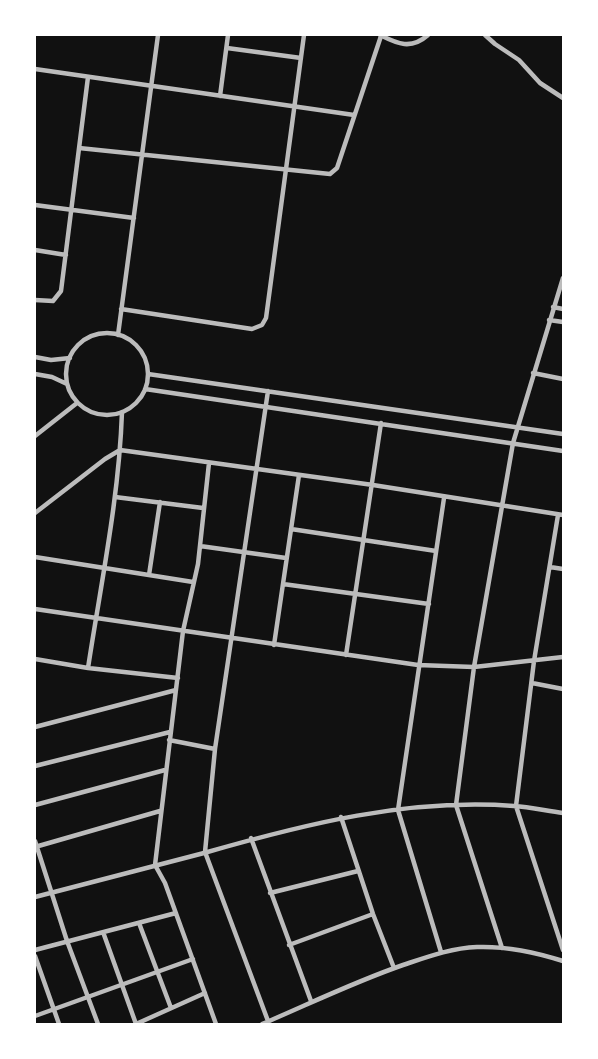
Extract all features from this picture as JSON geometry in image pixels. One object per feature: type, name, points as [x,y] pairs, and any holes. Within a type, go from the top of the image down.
[{"type":"street","points":[[118,335],[158,35]]},
{"type":"street","points":[[220,96],[228,35]]},
{"type":"street","points":[[121,308],[252,329],[262,325],[266,318],[304,35]]},
{"type":"street","points":[[79,148],[287,170],[333,172],[337,168],[380,35],[407,46],[418,43],[428,35]]},
{"type":"street","points":[[485,35],[519,60],[540,82],[563,98]]},
{"type":"street","points":[[227,48],[301,58]]},
{"type":"street","points":[[35,69],[354,115]]},
{"type":"street","points":[[35,300],[49,302],[60,295],[88,77]]},
{"type":"street","points":[[35,204],[134,218]]},
{"type":"street","points":[[35,250],[66,255]]},
{"type":"street","points":[[502,948],[456,805],[474,666],[513,443],[563,278]]},
{"type":"street","points":[[553,307],[563,309]]},
{"type":"street","points":[[549,320],[563,322]]},
{"type":"street","points":[[118,335],[136,346],[142,354],[148,374],[145,389],[139,399],[122,412],[110,415],[86,410],[77,402],[67,384],[66,370],[70,358],[79,344],[93,336],[118,335]]},
{"type":"street","points":[[35,357],[56,360],[70,358]]},
{"type":"street","points":[[533,373],[563,379]]},
{"type":"street","points":[[35,374],[57,378],[67,384]]},
{"type":"street","points":[[148,374],[563,434]]},
{"type":"street","points":[[145,389],[563,451]]},
{"type":"street","points":[[268,391],[215,749],[205,852],[268,1021]]},
{"type":"street","points":[[36,435],[77,402]]},
{"type":"street","points":[[88,668],[115,497],[122,412]]},
{"type":"street","points":[[346,655],[381,423]]},
{"type":"street","points":[[35,514],[105,459],[120,450],[373,485],[444,498],[560,515],[534,661],[516,806],[563,950]]},
{"type":"street","points":[[209,463],[200,546],[183,631],[160,811],[155,866],[163,878],[216,1024]]},
{"type":"street","points":[[274,645],[299,475]]},
{"type":"street","points":[[115,497],[203,508]]},
{"type":"street","points":[[441,952],[398,810],[444,498]]},
{"type":"street","points":[[149,575],[160,502]]},
{"type":"street","points":[[291,529],[436,551]]},
{"type":"street","points":[[200,546],[286,558]]},
{"type":"street","points":[[35,557],[193,582]]},
{"type":"street","points":[[550,567],[563,569]]},
{"type":"street","points":[[284,584],[429,604]]},
{"type":"street","points":[[35,609],[418,665],[474,666],[563,657]]},
{"type":"street","points":[[35,659],[88,668],[178,678]]},
{"type":"street","points":[[532,683],[563,689]]},
{"type":"street","points":[[35,727],[176,690]]},
{"type":"street","points":[[35,766],[170,732]]},
{"type":"street","points":[[169,740],[215,749]]},
{"type":"street","points":[[35,805],[165,770]]},
{"type":"street","points":[[35,897],[155,866],[251,838],[341,817],[456,805],[516,806],[563,813]]},
{"type":"street","points":[[36,847],[160,811]]},
{"type":"street","points":[[341,817],[373,914],[394,968]]},
{"type":"street","points":[[251,838],[288,945],[311,1001]]},
{"type":"street","points":[[35,841],[67,941],[98,1024]]},
{"type":"street","points":[[270,893],[358,871]]},
{"type":"street","points":[[35,950],[176,913]]},
{"type":"street","points":[[288,945],[373,914]]},
{"type":"street","points":[[139,923],[171,1008]]},
{"type":"street","points":[[103,932],[136,1024],[205,993]]},
{"type":"street","points":[[262,1024],[311,1001],[394,968],[441,952],[476,947],[502,948],[523,950],[563,961]]},
{"type":"street","points":[[35,956],[59,1024]]},
{"type":"street","points":[[35,1016],[121,983],[192,959]]}]
